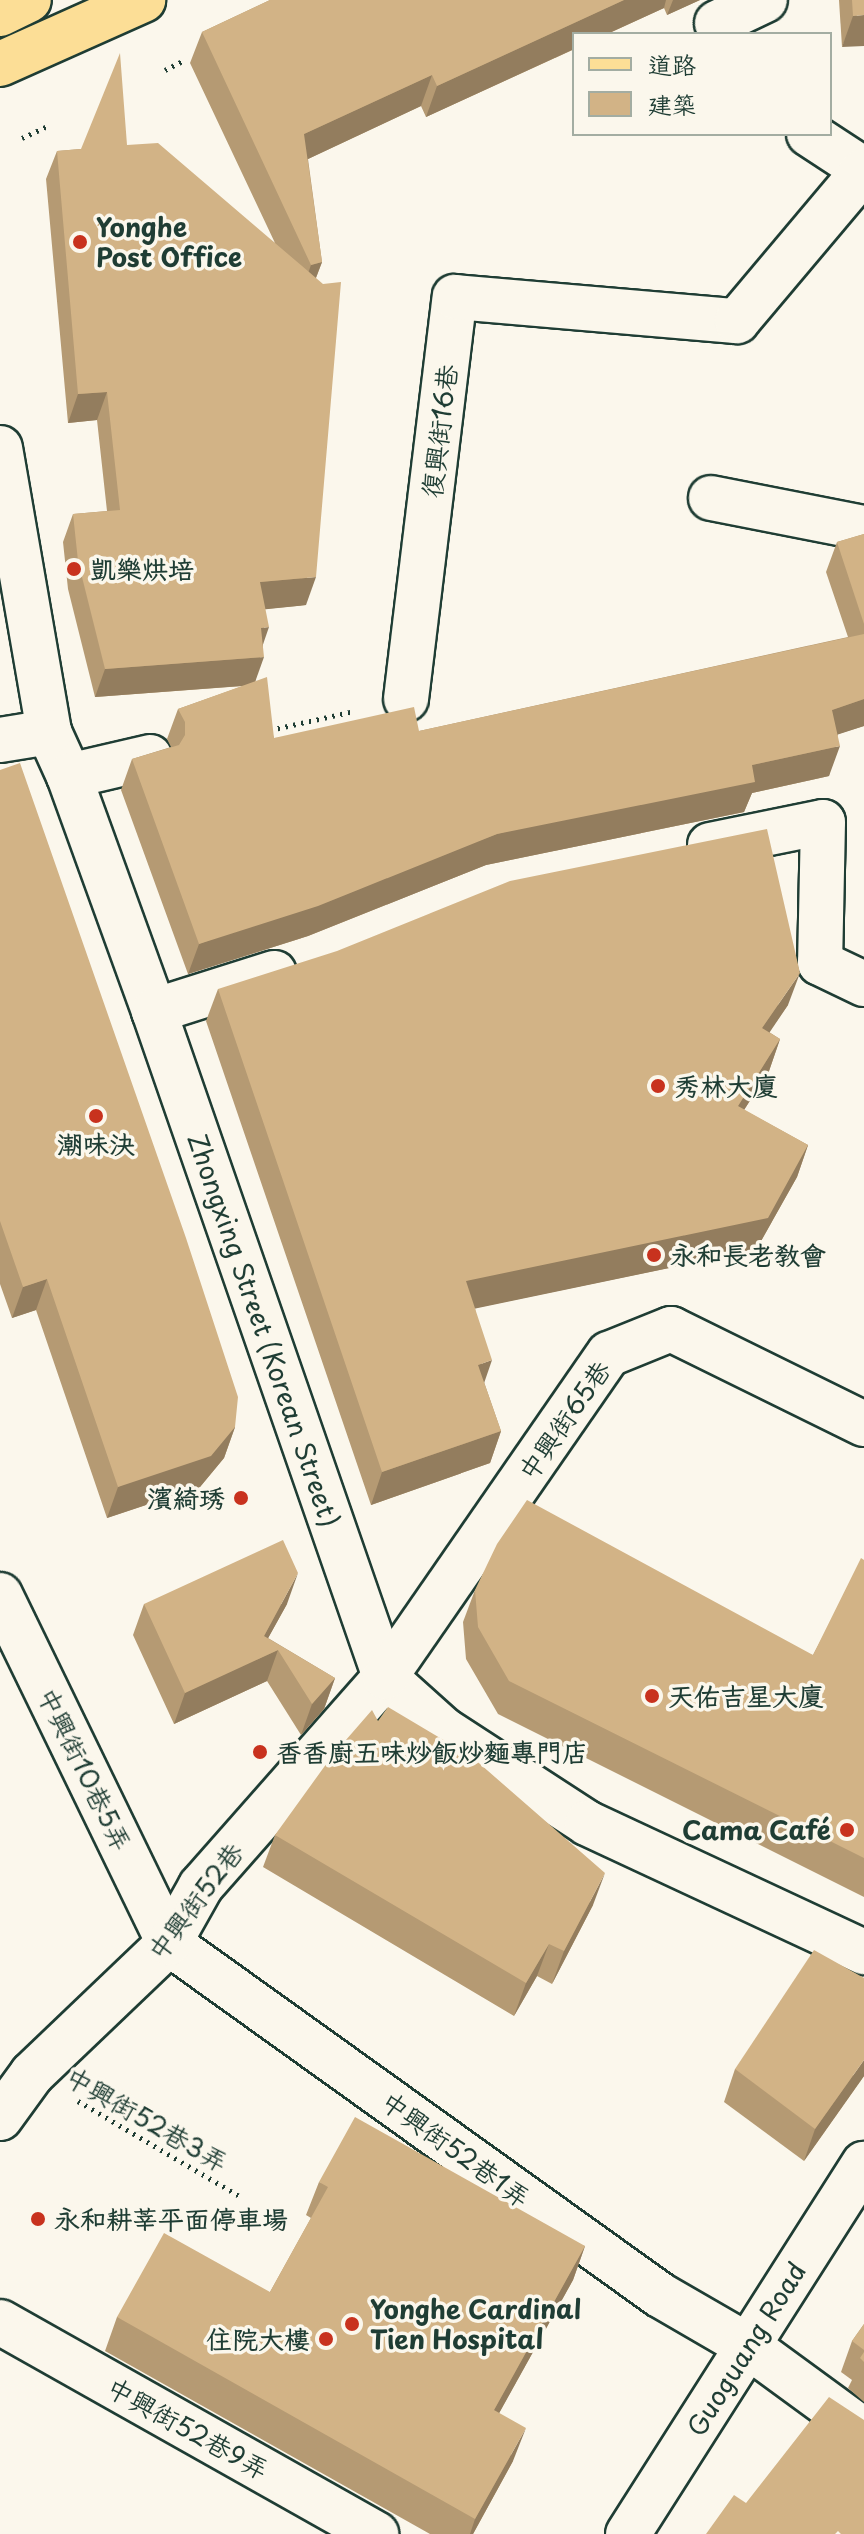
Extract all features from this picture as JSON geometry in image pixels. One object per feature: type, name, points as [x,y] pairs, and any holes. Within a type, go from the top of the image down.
[{"type":"main road","points":[[0,14],[29,0]]},
{"type":"main road","points":[[0,64],[143,0]]},
{"type":"street","points":[[712,19],[765,0]]},
{"type":"street","points":[[812,136],[864,170]]},
{"type":"street","name":"復興街16巷","points":[[406,699],[455,297],[737,321],[864,170]]},
{"type":"street","name":"Zhongxing Street (Korean Street)","points":[[0,448],[49,732],[69,776],[154,1011],[385,1677],[444,1730],[587,1823],[864,1952]]},
{"type":"street","points":[[711,498],[864,528]]},
{"type":"street","points":[[0,740],[49,732]]},
{"type":"street","points":[[69,776],[150,757]]},
{"type":"street","points":[[673,853],[823,822],[820,963],[864,984]]},
{"type":"street","points":[[154,1011],[316,960]]},
{"type":"street","name":"中興街65巷","points":[[385,1677],[609,1354],[671,1329],[864,1424]]},
{"type":"street","name":"中興街10巷5弄","points":[[0,1595],[169,1943]]},
{"type":"street","name":"中興街52巷","points":[[0,2118],[32,2074],[169,1943],[201,1886],[385,1677]]},
{"type":"street","name":"中興街52巷1弄","points":[[169,1943],[660,2295],[748,2346],[864,2431]]},
{"type":"street","name":"Guoguang Road","points":[[628,2534],[864,2164]]},
{"type":"street","name":"中興街52巷9弄","points":[[0,2322],[376,2534]]},
{"type":"path","points":[[165,70],[185,60]]},
{"type":"path","points":[[22,138],[48,126]]},
{"type":"path","points":[[255,733],[406,699]]},
{"type":"path","name":"中興街52巷3弄","points":[[32,2074],[243,2198]]},
{"type":"building","points":[[270,0],[624,0],[437,86],[432,75],[304,134],[322,262],[311,265],[202,32]]},
{"type":"building","points":[[852,0],[864,0],[864,15],[853,16]]},
{"type":"building","points":[[120,53],[127,145],[158,143],[323,284],[341,282],[316,577],[260,582],[269,627],[261,628],[264,657],[105,669],[78,561],[73,514],[120,510],[107,392],[78,394],[57,151],[81,149]]},
{"type":"building","points":[[864,534],[864,624],[837,542]]},
{"type":"building","points":[[864,634],[864,699],[832,710],[840,746],[752,765],[755,782],[497,834],[318,906],[199,944],[132,759],[179,745],[185,735],[185,722],[178,709],[267,677],[274,738],[414,707],[419,731]]},
{"type":"building","points":[[20,763],[186,1238],[238,1397],[235,1427],[211,1456],[118,1487],[47,1279],[23,1287],[0,1221],[0,770]]},
{"type":"building","points":[[767,829],[800,973],[762,1028],[780,1039],[738,1106],[808,1145],[768,1218],[466,1281],[492,1360],[478,1365],[501,1431],[382,1472],[218,989],[337,951],[510,881]]},
{"type":"building","name":"天佑吉星大廈","points":[[527,1500],[813,1655],[861,1558],[864,1560],[864,1858],[509,1681],[478,1627],[475,1590],[497,1544]]},
{"type":"building","points":[[283,1540],[298,1573],[264,1636],[335,1678],[312,1704],[278,1650],[185,1693],[144,1604]]},
{"type":"building","points":[[388,1707],[472,1757],[605,1873],[564,1951],[549,1944],[526,1983],[275,1835],[332,1756],[372,1710],[378,1721]]},
{"type":"building","points":[[814,1950],[864,1978],[864,2060],[815,2129],[735,2069]]},
{"type":"building","name":"住院大樓","points":[[355,2117],[585,2246],[494,2410],[526,2428],[475,2519],[117,2317],[164,2233],[270,2292],[328,2187],[319,2182]]},
{"type":"building","points":[[864,2324],[864,2350],[852,2341]]},
{"type":"building","points":[[829,2397],[864,2420],[864,2534],[841,2534],[838,2531],[835,2534],[706,2534],[734,2495],[746,2503]]},
{"type":"place","name":"Yonghe Post Office","points":[[80,242]]},
{"type":"place","name":"凱樂烘培","points":[[74,569]]},
{"type":"place","name":"秀林大廈","points":[[658,1086]]},
{"type":"place","name":"潮味決","points":[[96,1116]]},
{"type":"place","name":"永和長老教會","points":[[654,1255]]},
{"type":"place","name":"濱綺琇","points":[[241,1498]]},
{"type":"place","name":"天佑吉星大廈","points":[[652,1696]]},
{"type":"place","name":"香香廚五味炒飯炒麵專門店","points":[[260,1752]]},
{"type":"place","name":"Cama Café","points":[[847,1830]]},
{"type":"place","name":"永和耕莘平面停車場","points":[[38,2219]]},
{"type":"place","name":"Yonghe Cardinal Tien Hospital","points":[[352,2324]]},
{"type":"place","name":"住院大樓","points":[[326,2339]]}]
